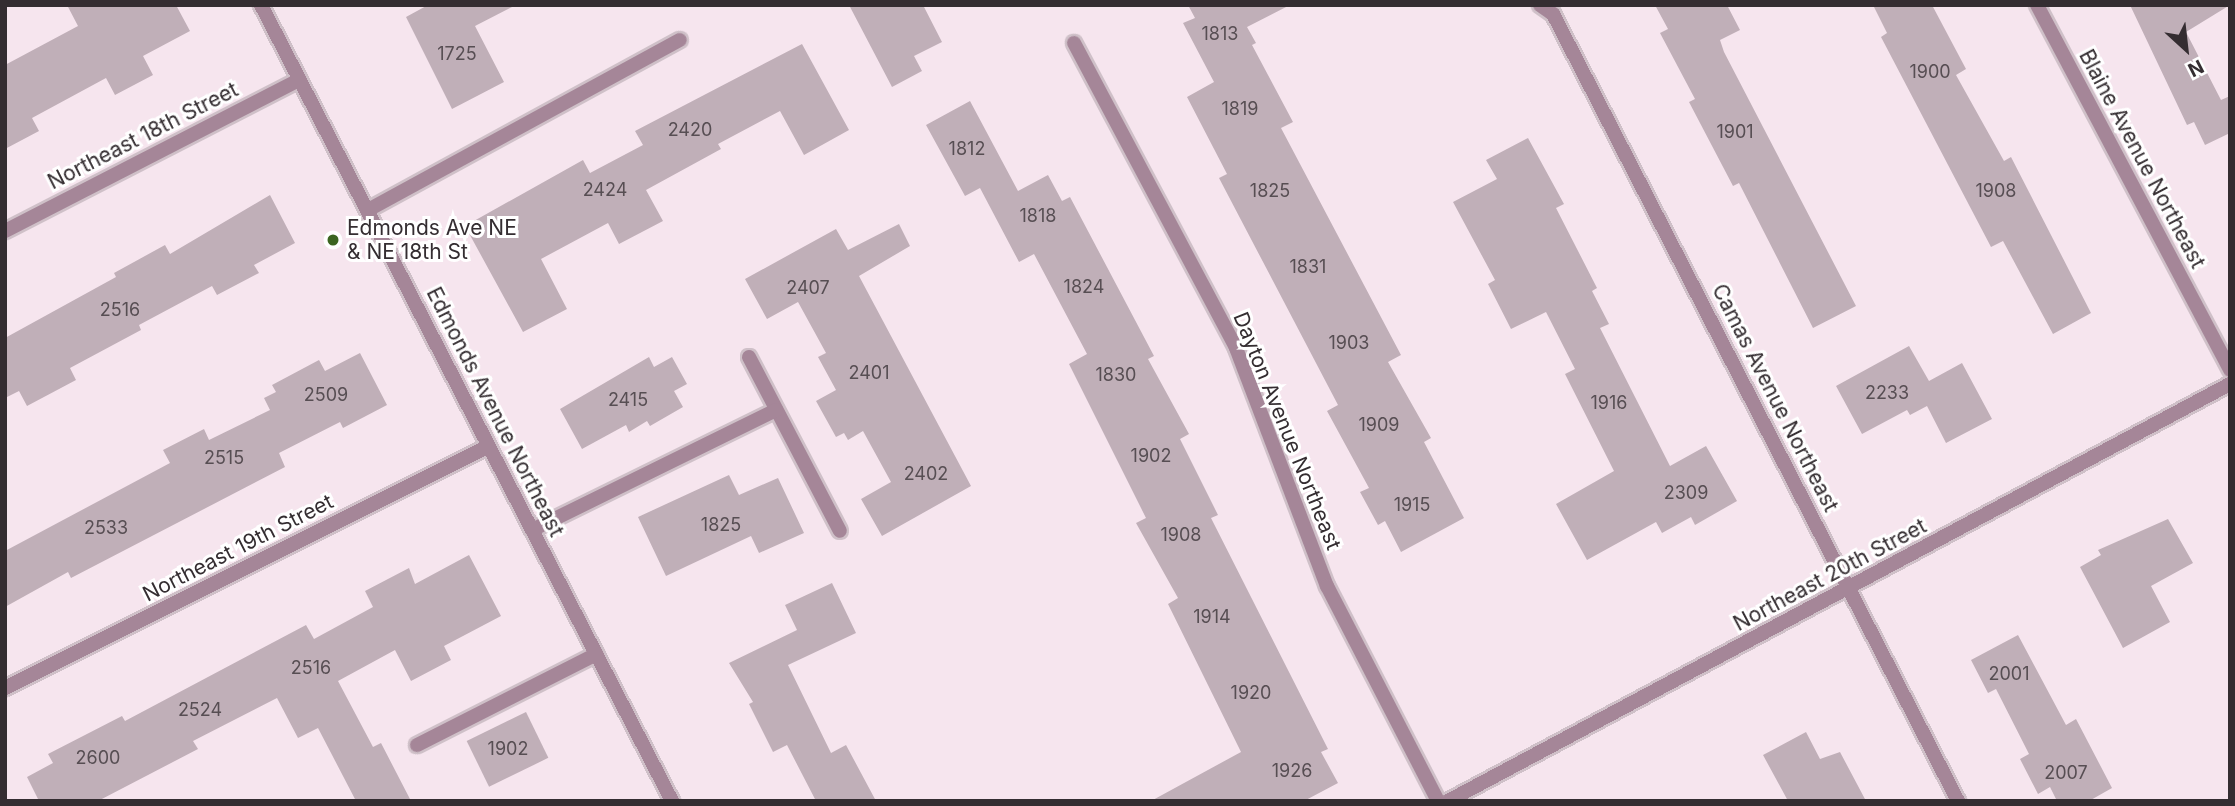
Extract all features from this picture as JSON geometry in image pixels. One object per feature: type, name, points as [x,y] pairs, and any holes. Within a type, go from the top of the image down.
[{"type":"street","name":"Edmonds Avenue Northeast","points":[[261,5],[672,801]]},
{"type":"street","name":"Camas Avenue Northeast","points":[[1540,5],[1553,14],[1958,801]]},
{"type":"street","name":"Blaine Avenue Northeast","points":[[2037,5],[2230,370]]},
{"type":"street","points":[[368,210],[680,40]]},
{"type":"street","name":"Dayton Avenue Northeast","points":[[1074,43],[1236,348],[1327,586],[1438,801]]},
{"type":"street","name":"Northeast 18th Street","points":[[5,230],[299,80]]},
{"type":"street","points":[[749,357],[840,531]]},
{"type":"street","name":"Northeast 20th Street","points":[[1448,801],[2230,384]]},
{"type":"street","points":[[532,530],[776,410]]},
{"type":"street","name":"Northeast 19th Street","points":[[5,688],[489,446]]},
{"type":"street","points":[[416,746],[596,654]]},
{"type":"building","points":[[67,5],[176,5],[190,31],[143,56],[153,75],[115,95],[106,78],[32,118],[39,131],[5,149],[5,65],[78,26]]},
{"type":"building","points":[[428,5],[516,5],[475,26],[504,82],[452,109],[406,17]]},
{"type":"building","points":[[849,5],[923,5],[942,42],[914,56],[922,71],[892,87]]},
{"type":"building","points":[[1188,5],[1290,5],[1247,27],[1256,43],[1252,45],[1293,122],[1281,128],[1401,355],[1388,362],[1431,438],[1424,442],[1464,518],[1401,552],[1385,521],[1378,525],[1360,492],[1369,488],[1327,411],[1338,405],[1219,178],[1227,174],[1187,97],[1214,82],[1183,23],[1195,18]]},
{"type":"building","points":[[1655,5],[1727,5],[1740,30],[1720,40],[1724,52],[1856,306],[1813,328],[1739,183],[1733,186],[1689,102],[1695,99],[1660,33],[1668,29]]},
{"type":"building","points":[[1873,5],[1932,5],[1966,69],[1956,75],[2004,161],[2011,157],[2091,313],[2053,334],[2003,241],[1991,247],[1881,37],[1887,33]]},
{"type":"building","points":[[2130,5],[2230,5],[2186,32],[2221,100],[2230,96],[2230,133],[2205,145],[2194,122],[2187,125]]},
{"type":"building","points":[[802,44],[849,130],[804,155],[780,111],[718,144],[721,149],[646,190],[663,221],[619,244],[608,223],[541,259],[567,309],[523,332],[465,226],[583,160],[590,173],[643,145],[635,131]]},
{"type":"building","points":[[970,101],[1018,191],[1048,175],[1062,201],[1070,197],[1154,356],[1148,359],[1189,434],[1180,439],[1218,515],[1211,518],[1328,749],[1321,752],[1338,783],[1304,801],[1151,801],[1241,752],[1168,604],[1178,598],[1136,523],[1146,518],[1069,364],[1087,354],[1034,254],[1019,262],[980,188],[965,196],[926,125]]},
{"type":"building","points":[[1528,138],[1564,204],[1556,208],[1597,288],[1592,291],[1609,324],[1600,328],[1670,466],[1706,446],[1737,501],[1695,525],[1691,517],[1662,533],[1656,522],[1587,560],[1556,504],[1614,471],[1565,374],[1575,369],[1546,312],[1511,329],[1488,284],[1495,280],[1453,202],[1497,179],[1486,160]]},
{"type":"building","points":[[270,195],[295,243],[254,265],[259,273],[217,295],[212,286],[139,325],[141,330],[70,368],[76,380],[27,406],[19,391],[5,398],[5,338],[116,277],[114,273],[165,245],[170,254]]},
{"type":"building","points":[[899,224],[910,246],[859,276],[971,486],[882,536],[861,499],[891,482],[863,431],[848,440],[844,433],[836,437],[816,401],[836,390],[818,357],[826,353],[798,302],[767,319],[745,279],[836,229],[848,250]]},
{"type":"building","points":[[1909,346],[1929,381],[1962,363],[1992,419],[1946,443],[1927,406],[1910,415],[1907,410],[1862,434],[1836,386]]},
{"type":"building","points":[[360,353],[387,405],[343,428],[340,422],[279,453],[285,467],[71,578],[68,572],[5,607],[5,551],[170,463],[163,450],[204,429],[209,440],[270,410],[264,398],[276,392],[272,385],[319,360],[325,371]]},
{"type":"building","points":[[649,357],[654,367],[672,357],[687,384],[674,391],[683,407],[650,426],[647,421],[629,432],[626,425],[582,449],[560,409]]},
{"type":"building","points":[[729,475],[739,495],[778,478],[804,533],[759,553],[751,536],[666,576],[638,517]]},
{"type":"building","points":[[2168,519],[2193,563],[2151,586],[2170,622],[2123,648],[2080,567],[2101,555],[2098,550]]},
{"type":"building","points":[[469,555],[501,616],[444,646],[451,660],[411,681],[395,650],[338,681],[373,747],[381,743],[411,801],[356,801],[318,728],[298,738],[277,698],[193,741],[198,749],[98,801],[39,801],[27,777],[53,763],[48,754],[122,716],[125,721],[306,625],[314,639],[373,607],[365,591],[409,568],[415,584]]},
{"type":"building","points":[[832,583],[856,633],[788,665],[831,753],[846,745],[876,801],[816,801],[787,745],[773,752],[749,704],[753,702],[729,663],[797,630],[785,605]]},
{"type":"building","points":[[2018,635],[2066,725],[2076,719],[2112,788],[2089,801],[2057,801],[2050,787],[2038,794],[2020,759],[2029,754],[1996,689],[1988,693],[1971,660]]},
{"type":"building","points":[[526,712],[548,758],[489,787],[467,741]]},
{"type":"building","points":[[1806,732],[1820,759],[1840,752],[1866,801],[1788,801],[1763,755]]},
{"type":"place","name":"Edmonds Ave NE & NE 18th St","points":[[333,240]]}]
